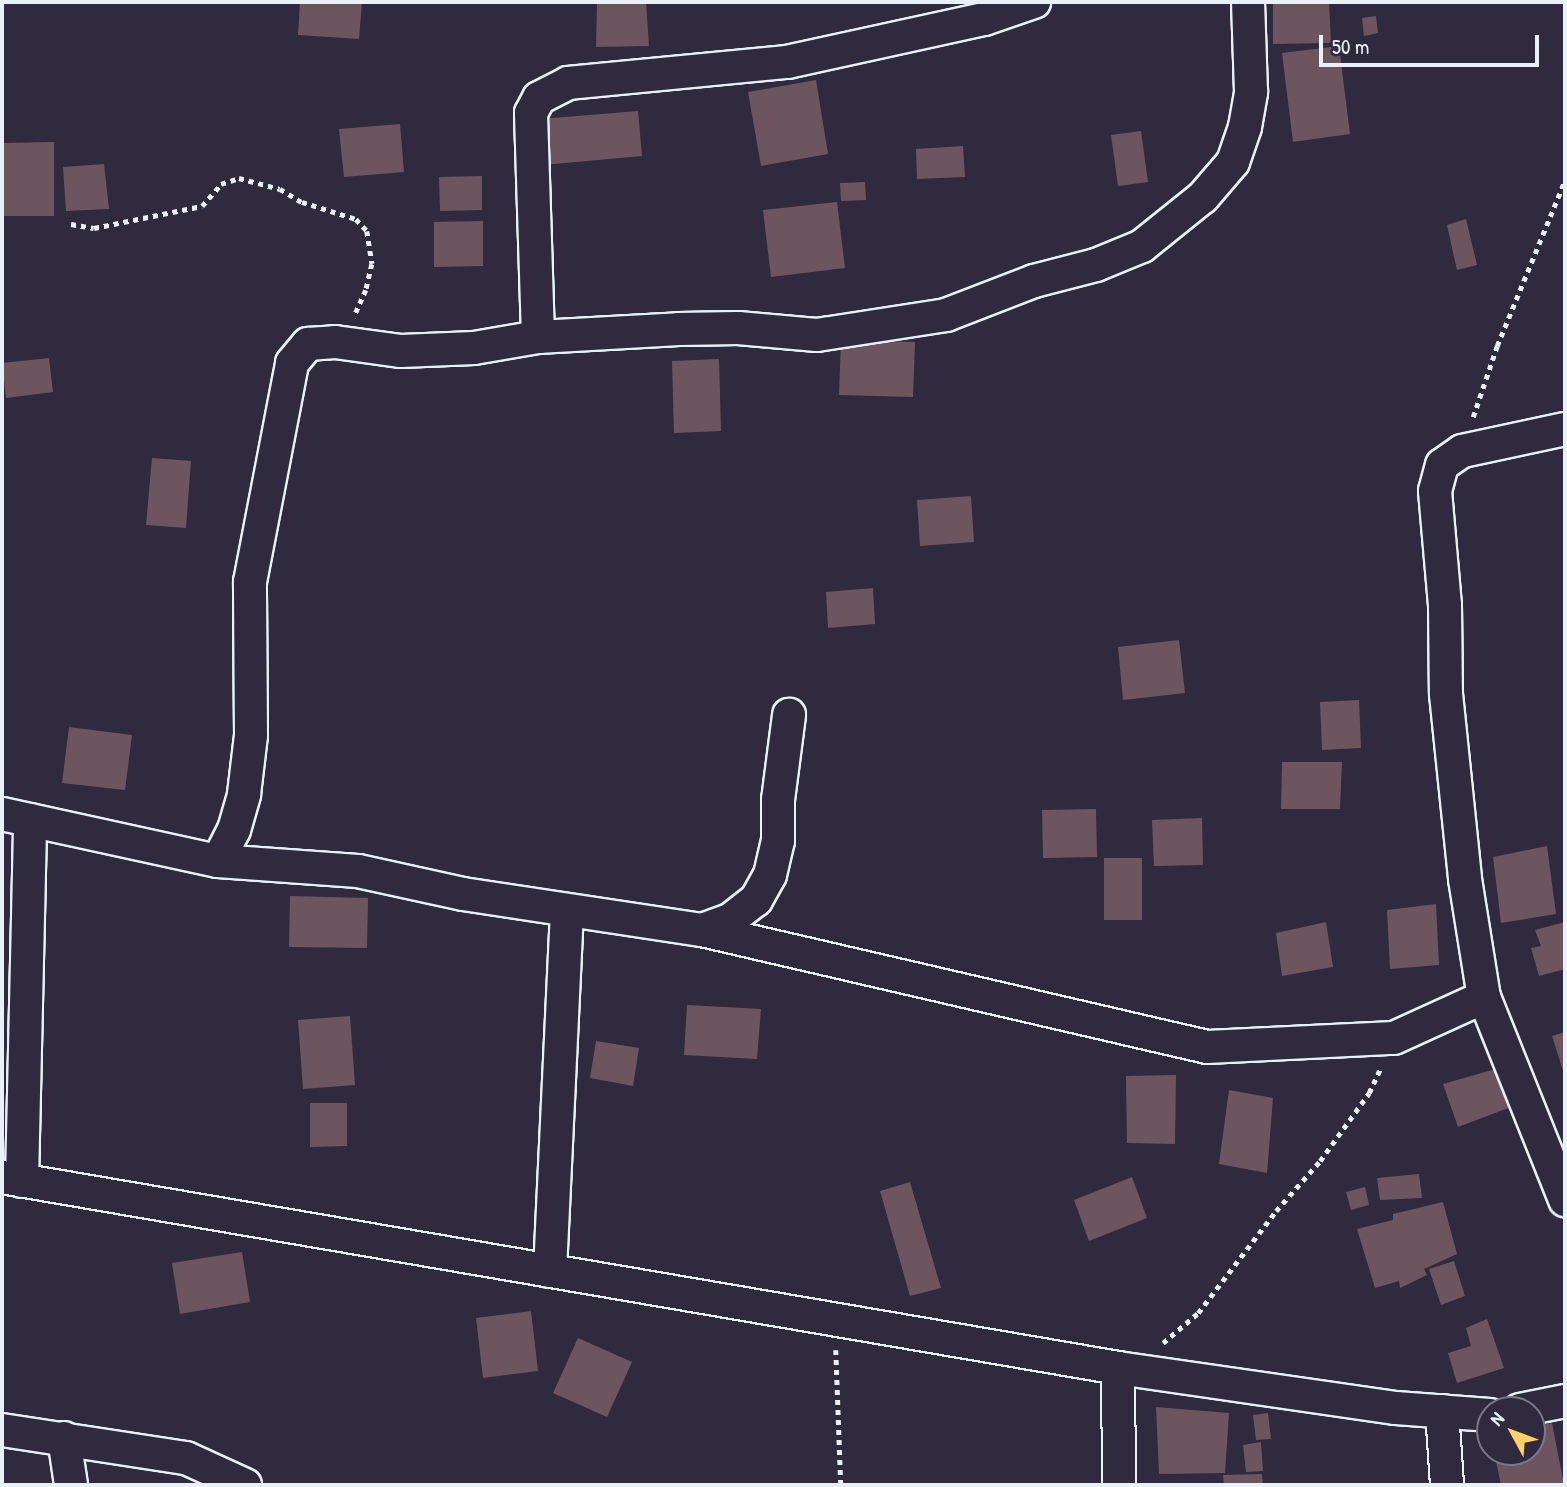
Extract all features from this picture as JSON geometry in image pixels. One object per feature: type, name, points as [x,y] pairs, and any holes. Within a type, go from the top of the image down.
[{"type":"street","points":[[538,337],[531,113],[539,98],[568,83],[787,62],[984,19],[1034,2]]},
{"type":"street","points":[[218,861],[234,830],[244,794],[251,735],[250,582],[292,363],[308,344],[335,342],[401,351],[474,348],[538,337],[738,328],[817,335],[946,315],[1034,281],[1096,265],[1142,246],[1202,197],[1233,162],[1245,127],[1251,92],[1248,2]]},
{"type":"street","points":[[1565,429],[1462,451],[1442,465],[1435,491],[1445,605],[1446,694],[1465,879],[1484,997],[1565,1200]]},
{"type":"street","points":[[702,930],[730,920],[756,900],[770,875],[778,841],[778,800],[789,715]]},
{"type":"street","points":[[1476,1414],[1396,1408],[1128,1368],[12,1179],[16,817],[218,861],[358,871],[463,894],[702,930],[1207,1047],[1394,1038],[1484,997]]},
{"type":"street","points":[[550,1271],[567,911]]},
{"type":"street","points":[[1119,1485],[1128,1368]]},
{"type":"street","points":[[1546,1405],[1565,1401]]},
{"type":"street","points":[[1443,1411],[1447,1485]]},
{"type":"street","points":[[2,1430],[186,1458],[245,1485]]},
{"type":"street","points":[[64,1438],[71,1485]]},
{"type":"path","points":[[71,224],[94,228],[202,206],[221,184],[239,178],[280,189],[302,202],[356,219],[367,231],[372,264],[366,290],[352,321],[335,342]]},
{"type":"path","points":[[1462,451],[1497,346],[1565,180]]},
{"type":"path","points":[[1128,1368],[1198,1312],[1276,1211],[1320,1161],[1369,1093],[1394,1038]]},
{"type":"path","points":[[834,1320],[841,1485]]},
{"type":"building","points":[[300,2],[362,2],[359,39],[298,35]]},
{"type":"building","points":[[597,2],[646,2],[649,46],[596,47]]},
{"type":"building","points":[[1273,2],[1329,2],[1331,43],[1273,44]]},
{"type":"building","points":[[1376,16],[1378,33],[1364,36],[1362,18]]},
{"type":"building","points":[[1339,46],[1350,134],[1293,142],[1282,53]]},
{"type":"building","points":[[816,80],[828,154],[761,166],[748,92]]},
{"type":"building","points":[[638,111],[642,156],[543,165],[540,119]]},
{"type":"building","points":[[400,124],[404,172],[344,177],[339,129]]},
{"type":"building","points":[[1141,131],[1148,182],[1118,186],[1111,135]]},
{"type":"building","points":[[54,142],[54,216],[2,216],[2,143]]},
{"type":"building","points":[[963,146],[965,177],[917,179],[916,149]]},
{"type":"building","points":[[104,164],[109,209],[66,211],[63,167]]},
{"type":"building","points":[[482,176],[482,210],[440,211],[439,177]]},
{"type":"building","points":[[865,182],[866,200],[841,201],[840,183]]},
{"type":"building","points":[[837,202],[845,268],[771,277],[763,210]]},
{"type":"building","points":[[1466,219],[1477,265],[1457,270],[1447,225]]},
{"type":"building","points":[[483,221],[483,266],[434,267],[434,222]]},
{"type":"building","points":[[841,340],[915,342],[913,397],[839,395]]},
{"type":"building","points":[[49,358],[53,392],[6,398],[2,363]]},
{"type":"building","points":[[719,359],[721,431],[674,433],[672,361]]},
{"type":"building","points":[[152,458],[191,461],[186,528],[146,525]]},
{"type":"building","points":[[971,496],[974,542],[920,546],[917,500]]},
{"type":"building","points":[[873,588],[875,624],[828,628],[826,592]]},
{"type":"building","points":[[1179,640],[1185,693],[1123,700],[1118,647]]},
{"type":"building","points":[[1359,700],[1361,748],[1322,750],[1320,702]]},
{"type":"building","points":[[69,727],[132,735],[125,790],[62,783]]},
{"type":"building","points":[[1282,762],[1342,762],[1340,809],[1281,809]]},
{"type":"building","points":[[1096,809],[1097,857],[1043,858],[1042,810]]},
{"type":"building","points":[[1202,818],[1203,865],[1154,866],[1152,820]]},
{"type":"building","points":[[1547,846],[1556,914],[1501,923],[1493,857]]},
{"type":"building","points":[[1104,858],[1142,858],[1142,920],[1104,920]]},
{"type":"building","points":[[290,896],[368,898],[367,948],[289,947]]},
{"type":"building","points":[[1436,904],[1439,965],[1390,969],[1387,910]]},
{"type":"building","points":[[1326,922],[1333,967],[1282,976],[1276,933]]},
{"type":"building","points":[[1565,922],[1565,969],[1539,976],[1531,948],[1541,946],[1535,930]]},
{"type":"building","points":[[687,1005],[761,1009],[757,1059],[684,1055]]},
{"type":"building","points":[[350,1016],[355,1085],[303,1089],[298,1020]]},
{"type":"building","points":[[1565,1032],[1565,1077],[1552,1036]]},
{"type":"building","points":[[596,1041],[639,1048],[633,1086],[590,1078]]},
{"type":"building","points":[[1499,1068],[1511,1107],[1458,1127],[1443,1084]]},
{"type":"building","points":[[1176,1075],[1175,1144],[1127,1143],[1126,1076]]},
{"type":"building","points":[[1229,1090],[1273,1098],[1267,1173],[1219,1164]]},
{"type":"building","points":[[310,1103],[347,1103],[347,1146],[310,1147]]},
{"type":"building","points":[[1419,1174],[1422,1198],[1380,1200],[1377,1178]]},
{"type":"building","points":[[1132,1177],[1147,1218],[1089,1241],[1074,1200]]},
{"type":"building","points":[[910,1182],[941,1288],[910,1296],[880,1191]]},
{"type":"building","points":[[1365,1187],[1369,1205],[1351,1210],[1346,1192]]},
{"type":"building","points":[[1443,1202],[1457,1254],[1424,1269],[1427,1275],[1400,1288],[1399,1281],[1375,1288],[1357,1229],[1393,1220],[1393,1214]]},
{"type":"building","points":[[242,1252],[250,1302],[180,1314],[172,1263]]},
{"type":"building","points":[[1454,1261],[1465,1296],[1441,1305],[1429,1269]]},
{"type":"building","points":[[531,1311],[538,1371],[483,1378],[476,1318]]},
{"type":"building","points":[[1487,1319],[1504,1368],[1457,1383],[1448,1353],[1471,1346],[1466,1328]]},
{"type":"building","points":[[578,1338],[632,1362],[607,1417],[553,1393]]},
{"type":"building","points":[[1156,1407],[1229,1413],[1225,1473],[1159,1474]]},
{"type":"building","points":[[1268,1413],[1271,1439],[1256,1440],[1253,1415]]},
{"type":"building","points":[[1552,1423],[1564,1485],[1501,1485],[1497,1466],[1546,1466],[1546,1424]]},
{"type":"building","points":[[1261,1442],[1263,1471],[1246,1472],[1243,1445]]},
{"type":"building","points":[[1262,1474],[1263,1485],[1224,1485],[1223,1475]]}]
